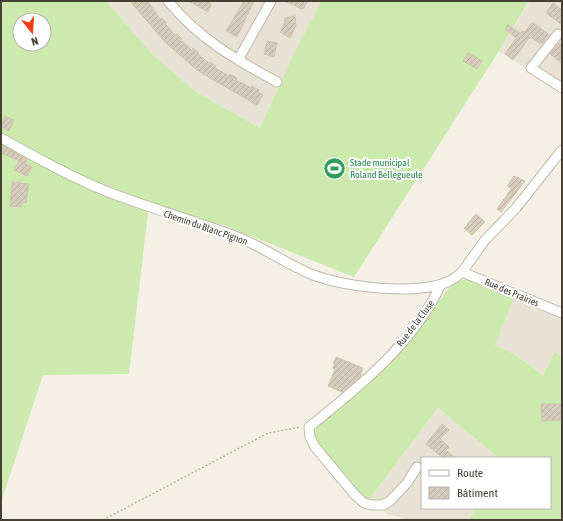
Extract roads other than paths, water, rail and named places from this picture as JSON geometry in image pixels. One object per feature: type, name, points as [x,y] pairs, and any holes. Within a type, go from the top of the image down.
[{"type":"street","points":[[238,60],[271,1]]},
{"type":"street","points":[[171,2],[187,22],[207,40],[238,60],[277,82]]},
{"type":"street","points":[[558,34],[531,68],[562,88]]},
{"type":"street","name":"Chemin du Blanc Pignon","points":[[1,138],[89,184],[149,208],[237,237],[314,275],[344,282],[388,288],[415,288],[441,284]]},
{"type":"street","points":[[441,284],[462,272],[485,240],[516,208],[562,150]]},
{"type":"street","name":"Rue des Prairies","points":[[462,272],[562,313]]},
{"type":"street","name":"Rue de la Cluse","points":[[417,466],[406,483],[390,501],[383,505],[364,503],[355,495],[315,446],[310,437],[309,426],[364,380],[404,341],[434,299],[441,284]]},
{"type":"place","name":"Stade municipal Roland Bellegueule","points":[[335,168]]}]
